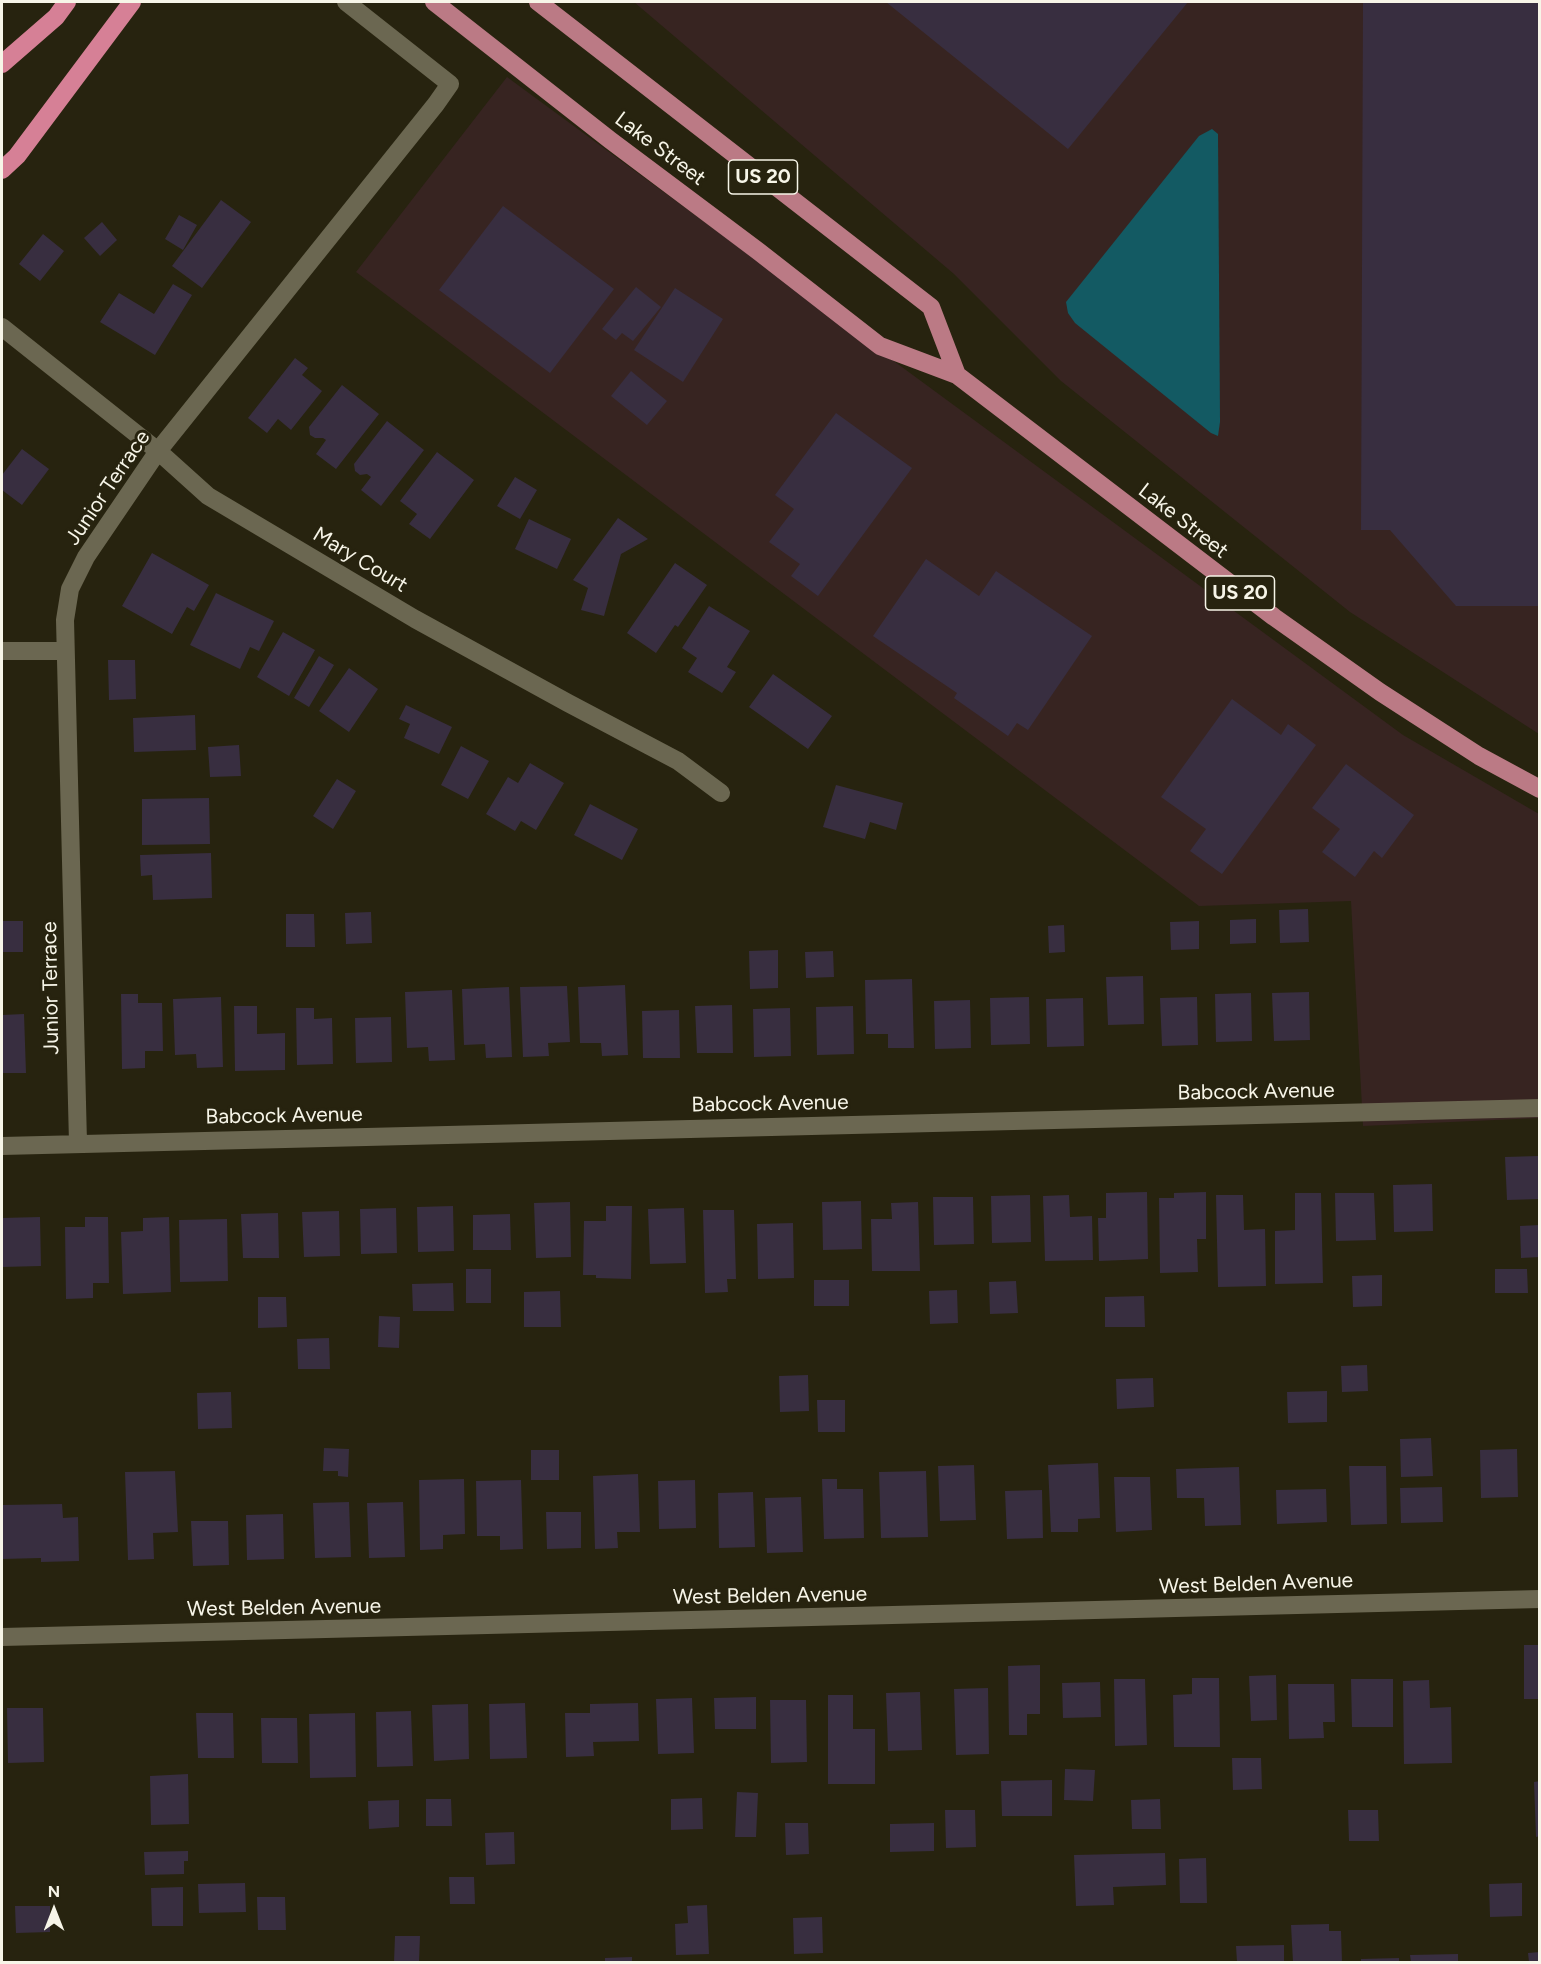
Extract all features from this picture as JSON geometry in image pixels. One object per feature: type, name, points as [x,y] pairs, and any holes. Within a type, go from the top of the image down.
[{"type":"highway","points":[[2,64],[56,17],[67,2]]},
{"type":"highway","points":[[2,170],[17,156],[132,2]]},
{"type":"main road","name":"Lake Street","points":[[435,2],[610,140],[880,346],[957,375],[1274,617],[1380,692],[1479,756],[1539,789]]},
{"type":"main road","name":"Lake Street","points":[[538,2],[931,307],[957,375]]},
{"type":"street","name":"Junior Terrace","points":[[78,1143],[65,651],[65,620],[70,589],[86,557],[158,451],[450,84],[346,2]]},
{"type":"street","name":"Mary Court","points":[[2,327],[158,451],[208,496],[415,620],[678,761],[721,793]]},
{"type":"street","points":[[2,651],[65,651]]},
{"type":"street","name":"Babcock Avenue","points":[[2,1146],[1539,1108]]},
{"type":"street","name":"West Belden Avenue","points":[[2,1638],[1539,1599]]},
{"type":"shaded area","points":[[634,2],[1539,2],[1539,734],[1350,612],[1061,381],[954,274]]},
{"type":"shaded area","points":[[507,77],[1403,735],[1539,814],[1539,1118],[1363,1126],[1351,901],[1199,906],[356,272]]},
{"type":"water","points":[[1212,129],[1218,134],[1220,422],[1218,436],[1211,433],[1075,323],[1068,313],[1066,302],[1199,136]]},
{"type":"building","points":[[886,2],[1188,2],[1068,149]]},
{"type":"building","points":[[1363,2],[1540,2],[1540,606],[1456,606],[1390,530],[1361,530]]},
{"type":"building","points":[[221,200],[251,222],[202,288],[172,266]]},
{"type":"building","points":[[503,206],[614,289],[550,373],[439,290]]},
{"type":"building","points":[[179,215],[197,225],[183,250],[165,239]]},
{"type":"building","points":[[102,222],[117,240],[100,256],[84,238]]},
{"type":"building","points":[[43,234],[64,251],[40,281],[19,264]]},
{"type":"building","points":[[173,284],[192,295],[155,355],[100,322],[119,293],[154,314]]},
{"type":"building","points":[[636,287],[661,307],[633,341],[622,333],[616,340],[602,329]]},
{"type":"building","points":[[675,288],[723,319],[683,382],[634,350]]},
{"type":"building","points":[[295,358],[308,368],[302,375],[322,391],[291,430],[278,419],[267,433],[248,418]]},
{"type":"building","points":[[631,371],[667,401],[647,425],[611,396]]},
{"type":"building","points":[[342,385],[379,414],[336,469],[316,454],[326,440],[310,435],[309,427]]},
{"type":"building","points":[[836,413],[912,468],[818,596],[791,576],[800,564],[769,542],[794,509],[775,495]]},
{"type":"building","points":[[387,421],[424,450],[381,506],[361,490],[371,477],[367,474],[360,475],[355,471],[354,464]]},
{"type":"building","points":[[22,449],[49,469],[22,505],[2,490],[2,475]]},
{"type":"building","points":[[437,452],[474,480],[430,539],[409,524],[417,514],[400,501]]},
{"type":"building","points":[[515,477],[537,490],[520,519],[497,506]]},
{"type":"building","points":[[618,518],[648,539],[621,554],[604,616],[581,610],[588,588],[573,580]]},
{"type":"building","points":[[529,519],[571,539],[557,569],[515,549]]},
{"type":"building","points":[[152,553],[209,585],[194,611],[187,607],[172,634],[122,606]]},
{"type":"building","points":[[926,559],[979,596],[996,571],[1092,636],[1028,730],[1017,723],[1008,736],[954,698],[957,693],[873,636]]},
{"type":"building","points":[[675,563],[707,585],[678,627],[675,625],[656,653],[627,633]]},
{"type":"building","points":[[216,593],[274,621],[259,651],[250,647],[240,669],[190,645]]},
{"type":"building","points":[[709,606],[750,631],[727,667],[736,672],[722,693],[688,672],[697,658],[682,648]]},
{"type":"building","points":[[283,632],[315,650],[289,696],[257,677]]},
{"type":"building","points":[[319,656],[334,665],[309,707],[294,698]]},
{"type":"building","points":[[108,660],[135,660],[136,699],[109,700]]},
{"type":"building","points":[[349,668],[378,689],[349,732],[319,711]]},
{"type":"building","points":[[773,674],[832,716],[808,749],[749,707]]},
{"type":"building","points":[[1232,699],[1281,735],[1288,724],[1316,745],[1222,874],[1190,851],[1206,829],[1161,797]]},
{"type":"building","points":[[406,705],[452,727],[439,754],[404,738],[410,724],[399,719]]},
{"type":"building","points":[[195,715],[196,750],[134,752],[133,718]]},
{"type":"building","points":[[239,745],[241,776],[210,777],[208,747]]},
{"type":"building","points":[[461,746],[489,761],[468,799],[441,785]]},
{"type":"building","points":[[530,763],[564,783],[536,830],[521,821],[515,831],[486,814],[508,777],[518,783]]},
{"type":"building","points":[[1346,764],[1414,815],[1382,858],[1374,851],[1355,877],[1322,852],[1340,829],[1312,808]]},
{"type":"building","points":[[337,779],[356,791],[333,829],[313,816]]},
{"type":"building","points":[[836,785],[903,803],[896,830],[870,822],[865,839],[823,827]]},
{"type":"building","points":[[209,798],[210,844],[142,845],[142,799]]},
{"type":"building","points":[[590,804],[638,829],[622,860],[574,835]]},
{"type":"building","points":[[211,853],[212,898],[153,900],[152,875],[141,876],[140,855]]},
{"type":"building","points":[[1308,909],[1309,942],[1280,943],[1279,910]]},
{"type":"building","points":[[371,912],[372,943],[346,944],[345,913]]},
{"type":"building","points":[[286,914],[314,914],[315,947],[286,947]]},
{"type":"building","points":[[1256,919],[1256,943],[1230,944],[1230,920]]},
{"type":"building","points":[[2,921],[23,921],[23,952],[2,952]]},
{"type":"building","points":[[1199,921],[1199,949],[1171,950],[1170,922]]},
{"type":"building","points":[[1064,925],[1065,952],[1049,953],[1048,926]]},
{"type":"building","points":[[778,950],[778,988],[750,989],[749,951]]},
{"type":"building","points":[[833,951],[834,977],[806,978],[805,952]]},
{"type":"building","points":[[1143,976],[1144,1024],[1108,1025],[1106,977]]},
{"type":"building","points":[[912,979],[914,1048],[888,1048],[888,1034],[866,1034],[865,980]]},
{"type":"building","points":[[625,985],[628,1055],[602,1056],[601,1043],[580,1043],[578,987]]},
{"type":"building","points":[[567,986],[570,1042],[548,1043],[549,1056],[523,1057],[520,987]]},
{"type":"building","points":[[509,987],[512,1057],[486,1058],[485,1044],[464,1045],[462,989]]},
{"type":"building","points":[[452,990],[455,1060],[429,1061],[428,1047],[407,1048],[405,992]]},
{"type":"building","points":[[1309,992],[1310,1040],[1274,1041],[1272,993]]},
{"type":"building","points":[[1251,993],[1252,1041],[1216,1042],[1215,994]]},
{"type":"building","points":[[121,994],[138,994],[138,1003],[162,1003],[163,1051],[145,1051],[145,1068],[122,1069]]},
{"type":"building","points":[[221,997],[223,1067],[197,1068],[196,1054],[175,1055],[173,999]]},
{"type":"building","points":[[1029,997],[1030,1044],[991,1045],[990,998]]},
{"type":"building","points":[[1197,997],[1198,1045],[1162,1046],[1160,998]]},
{"type":"building","points":[[1083,998],[1084,1046],[1047,1047],[1046,999]]},
{"type":"building","points":[[970,1000],[971,1048],[935,1049],[934,1001]]},
{"type":"building","points":[[732,1005],[733,1053],[697,1053],[695,1006]]},
{"type":"building","points":[[234,1006],[257,1006],[257,1034],[285,1033],[285,1070],[235,1071]]},
{"type":"building","points":[[853,1006],[854,1054],[817,1055],[816,1007]]},
{"type":"building","points":[[296,1008],[314,1008],[314,1019],[332,1018],[333,1064],[297,1065]]},
{"type":"building","points":[[790,1008],[791,1056],[754,1057],[753,1009]]},
{"type":"building","points":[[679,1010],[680,1058],[643,1058],[642,1011]]},
{"type":"building","points":[[24,1014],[26,1073],[2,1073],[2,1015]]},
{"type":"building","points":[[391,1017],[392,1062],[356,1063],[355,1018]]},
{"type":"building","points":[[1538,1156],[1540,1199],[1507,1200],[1505,1157]]},
{"type":"building","points":[[1432,1184],[1433,1231],[1394,1232],[1393,1185]]},
{"type":"building","points":[[1147,1192],[1148,1259],[1099,1261],[1098,1218],[1106,1218],[1106,1193]]},
{"type":"building","points":[[1206,1192],[1206,1239],[1197,1239],[1198,1272],[1160,1273],[1159,1198],[1174,1198],[1174,1193]]},
{"type":"building","points":[[1295,1193],[1321,1193],[1323,1283],[1275,1284],[1275,1231],[1295,1230]]},
{"type":"building","points":[[1335,1193],[1374,1193],[1376,1240],[1336,1241]]},
{"type":"building","points":[[1030,1195],[1031,1242],[992,1243],[991,1196]]},
{"type":"building","points":[[1069,1195],[1070,1217],[1092,1216],[1093,1260],[1045,1261],[1043,1196]]},
{"type":"building","points":[[1216,1195],[1243,1195],[1244,1230],[1265,1229],[1266,1286],[1218,1287]]},
{"type":"building","points":[[933,1197],[973,1197],[974,1244],[934,1245]]},
{"type":"building","points":[[861,1201],[862,1249],[823,1250],[822,1202]]},
{"type":"building","points":[[570,1202],[571,1257],[536,1258],[534,1203]]},
{"type":"building","points":[[918,1202],[920,1271],[872,1271],[871,1219],[892,1219],[891,1203]]},
{"type":"building","points":[[453,1206],[454,1251],[418,1252],[417,1207]]},
{"type":"building","points":[[606,1206],[632,1206],[631,1279],[596,1278],[596,1275],[583,1275],[584,1221],[606,1221]]},
{"type":"building","points":[[396,1208],[397,1253],[361,1254],[360,1209]]},
{"type":"building","points":[[684,1208],[686,1263],[650,1264],[648,1209]]},
{"type":"building","points":[[703,1210],[734,1210],[736,1279],[727,1279],[728,1292],[705,1293]]},
{"type":"building","points":[[339,1211],[340,1256],[304,1257],[302,1212]]},
{"type":"building","points":[[278,1213],[279,1258],[243,1258],[241,1214]]},
{"type":"building","points":[[510,1214],[511,1250],[473,1250],[473,1215]]},
{"type":"building","points":[[40,1217],[41,1266],[2,1267],[2,1218]]},
{"type":"building","points":[[85,1217],[108,1217],[109,1283],[93,1283],[93,1298],[66,1299],[65,1227],[85,1227]]},
{"type":"building","points":[[169,1217],[171,1292],[123,1294],[121,1232],[143,1231],[143,1218]]},
{"type":"building","points":[[227,1219],[228,1281],[180,1282],[179,1220]]},
{"type":"building","points":[[793,1223],[794,1278],[758,1279],[757,1224]]},
{"type":"building","points":[[1540,1225],[1540,1257],[1521,1258],[1520,1226]]},
{"type":"building","points":[[466,1269],[491,1269],[491,1303],[466,1303]]},
{"type":"building","points":[[1495,1269],[1527,1269],[1528,1293],[1495,1293]]},
{"type":"building","points":[[1382,1275],[1382,1306],[1353,1307],[1352,1276]]},
{"type":"building","points":[[814,1280],[849,1280],[849,1306],[814,1306]]},
{"type":"building","points":[[1016,1281],[1018,1313],[990,1314],[989,1282]]},
{"type":"building","points":[[453,1283],[454,1311],[413,1311],[412,1284]]},
{"type":"building","points":[[957,1290],[958,1323],[930,1324],[929,1291]]},
{"type":"building","points":[[560,1291],[561,1327],[524,1327],[524,1292]]},
{"type":"building","points":[[1144,1296],[1145,1327],[1105,1327],[1105,1297]]},
{"type":"building","points":[[258,1297],[286,1297],[287,1327],[258,1328]]},
{"type":"building","points":[[379,1316],[400,1317],[399,1348],[378,1347]]},
{"type":"building","points":[[329,1338],[330,1369],[298,1369],[297,1339]]},
{"type":"building","points":[[1367,1365],[1368,1391],[1342,1392],[1341,1366]]},
{"type":"building","points":[[808,1375],[809,1411],[780,1412],[779,1376]]},
{"type":"building","points":[[1153,1378],[1154,1407],[1117,1409],[1116,1379]]},
{"type":"building","points":[[1327,1391],[1327,1422],[1288,1423],[1287,1392]]},
{"type":"building","points":[[231,1392],[232,1428],[198,1429],[197,1393]]},
{"type":"building","points":[[817,1400],[845,1400],[845,1432],[818,1432]]},
{"type":"building","points":[[1431,1438],[1433,1476],[1401,1477],[1400,1439]]},
{"type":"building","points":[[324,1448],[349,1449],[348,1477],[338,1476],[338,1471],[323,1471]]},
{"type":"building","points":[[1517,1449],[1518,1497],[1481,1498],[1480,1450]]},
{"type":"building","points":[[531,1450],[559,1450],[559,1480],[531,1480]]},
{"type":"building","points":[[1098,1463],[1100,1518],[1078,1519],[1078,1532],[1051,1532],[1048,1465]]},
{"type":"building","points":[[974,1465],[976,1520],[940,1521],[938,1466]]},
{"type":"building","points":[[1349,1466],[1386,1466],[1387,1524],[1351,1525]]},
{"type":"building","points":[[1239,1467],[1241,1525],[1205,1526],[1204,1498],[1177,1498],[1176,1469]]},
{"type":"building","points":[[175,1471],[178,1532],[153,1533],[154,1559],[128,1560],[125,1472]]},
{"type":"building","points":[[926,1471],[928,1537],[881,1538],[879,1472]]},
{"type":"building","points":[[638,1474],[640,1532],[617,1532],[618,1548],[595,1549],[593,1476]]},
{"type":"building","points":[[1114,1477],[1150,1477],[1152,1530],[1116,1532]]},
{"type":"building","points":[[464,1479],[465,1534],[443,1535],[443,1549],[420,1550],[419,1480]]},
{"type":"building","points":[[822,1479],[837,1479],[837,1489],[863,1489],[864,1538],[824,1539]]},
{"type":"building","points":[[521,1480],[523,1549],[500,1550],[500,1536],[477,1536],[476,1481]]},
{"type":"building","points":[[695,1480],[696,1528],[659,1529],[658,1481]]},
{"type":"building","points":[[1442,1487],[1443,1522],[1401,1523],[1400,1488]]},
{"type":"building","points":[[1326,1489],[1327,1522],[1277,1524],[1276,1490]]},
{"type":"building","points":[[1042,1490],[1043,1538],[1007,1539],[1005,1491]]},
{"type":"building","points":[[753,1492],[755,1547],[719,1548],[718,1493]]},
{"type":"building","points":[[801,1497],[803,1552],[767,1553],[765,1498]]},
{"type":"building","points":[[349,1502],[351,1557],[315,1558],[313,1503]]},
{"type":"building","points":[[403,1502],[405,1557],[369,1558],[367,1503]]},
{"type":"building","points":[[62,1504],[63,1518],[78,1517],[79,1561],[41,1562],[41,1558],[2,1559],[2,1505]]},
{"type":"building","points":[[546,1512],[581,1512],[581,1548],[547,1549]]},
{"type":"building","points":[[283,1514],[284,1559],[247,1560],[246,1515]]},
{"type":"building","points":[[191,1521],[228,1521],[229,1565],[193,1566]]},
{"type":"building","points":[[1524,1645],[1540,1645],[1540,1699],[1524,1699]]},
{"type":"building","points":[[1040,1665],[1040,1714],[1027,1714],[1027,1735],[1009,1735],[1008,1666]]},
{"type":"building","points":[[1276,1675],[1277,1720],[1251,1721],[1249,1676]]},
{"type":"building","points":[[1192,1678],[1219,1678],[1220,1747],[1174,1747],[1173,1695],[1192,1694]]},
{"type":"building","points":[[1114,1679],[1145,1679],[1147,1745],[1115,1746]]},
{"type":"building","points":[[1351,1679],[1393,1679],[1393,1727],[1352,1727]]},
{"type":"building","points":[[1429,1680],[1430,1708],[1451,1707],[1452,1763],[1404,1764],[1403,1681]]},
{"type":"building","points":[[1100,1682],[1101,1717],[1063,1718],[1062,1683]]},
{"type":"building","points":[[1288,1684],[1334,1684],[1335,1722],[1323,1722],[1324,1738],[1289,1739]]},
{"type":"building","points":[[988,1688],[989,1754],[956,1755],[954,1689]]},
{"type":"building","points":[[920,1692],[922,1750],[888,1751],[886,1693]]},
{"type":"building","points":[[828,1695],[853,1695],[853,1729],[875,1729],[875,1784],[828,1784]]},
{"type":"building","points":[[756,1697],[756,1729],[715,1729],[714,1698]]},
{"type":"building","points":[[692,1698],[694,1753],[658,1754],[656,1699]]},
{"type":"building","points":[[770,1700],[806,1700],[807,1762],[771,1763]]},
{"type":"building","points":[[525,1703],[527,1758],[490,1759],[489,1704]]},
{"type":"building","points":[[638,1703],[639,1741],[593,1742],[594,1756],[566,1757],[565,1713],[590,1713],[590,1704]]},
{"type":"building","points":[[468,1704],[469,1759],[434,1761],[432,1705]]},
{"type":"building","points":[[7,1708],[43,1708],[44,1762],[8,1763]]},
{"type":"building","points":[[411,1711],[413,1766],[377,1767],[376,1712]]},
{"type":"building","points":[[196,1713],[233,1713],[234,1758],[198,1758]]},
{"type":"building","points":[[355,1713],[356,1777],[310,1778],[309,1714]]},
{"type":"building","points":[[261,1718],[297,1718],[298,1763],[262,1763]]},
{"type":"building","points":[[1232,1758],[1261,1758],[1262,1789],[1233,1790]]},
{"type":"building","points":[[1065,1769],[1095,1770],[1093,1801],[1064,1800]]},
{"type":"building","points":[[188,1774],[189,1824],[151,1825],[150,1776]]},
{"type":"building","points":[[1052,1780],[1052,1816],[1002,1816],[1001,1781]]},
{"type":"building","points":[[1540,1781],[1540,1836],[1536,1837],[1534,1782]]},
{"type":"building","points":[[737,1792],[758,1793],[756,1837],[735,1837]]},
{"type":"building","points":[[702,1798],[703,1829],[671,1830],[671,1799]]},
{"type":"building","points":[[426,1799],[451,1799],[452,1826],[426,1826]]},
{"type":"building","points":[[1160,1799],[1161,1829],[1132,1829],[1131,1800]]},
{"type":"building","points":[[399,1800],[399,1827],[369,1829],[368,1801]]},
{"type":"building","points":[[945,1810],[975,1810],[976,1847],[946,1848]]},
{"type":"building","points":[[1348,1810],[1378,1810],[1379,1841],[1349,1841]]},
{"type":"building","points":[[785,1823],[808,1823],[809,1854],[786,1855]]},
{"type":"building","points":[[934,1823],[934,1851],[890,1852],[890,1824]]},
{"type":"building","points":[[514,1832],[515,1864],[486,1865],[485,1833]]},
{"type":"building","points":[[188,1851],[188,1861],[184,1861],[184,1874],[145,1875],[144,1852]]},
{"type":"building","points":[[1165,1853],[1166,1885],[1113,1887],[1114,1905],[1076,1906],[1074,1855]]},
{"type":"building","points":[[1206,1858],[1207,1903],[1180,1903],[1179,1859]]},
{"type":"building","points":[[449,1877],[474,1877],[475,1904],[450,1904]]},
{"type":"building","points":[[245,1883],[246,1912],[199,1913],[198,1884]]},
{"type":"building","points":[[1522,1883],[1522,1916],[1490,1917],[1489,1884]]},
{"type":"building","points":[[183,1887],[183,1926],[152,1926],[151,1888]]},
{"type":"building","points":[[257,1897],[285,1897],[286,1930],[258,1930]]},
{"type":"building","points":[[707,1905],[709,1954],[676,1955],[675,1924],[688,1923],[687,1906]]},
{"type":"building","points":[[15,1906],[50,1906],[50,1932],[16,1933]]},
{"type":"building","points":[[822,1917],[823,1953],[794,1954],[793,1918]]},
{"type":"building","points":[[1329,1924],[1329,1931],[1341,1931],[1342,1962],[1293,1962],[1291,1925]]},
{"type":"building","points":[[395,1936],[420,1936],[419,1962],[394,1962]]},
{"type":"building","points":[[1284,1945],[1284,1962],[1237,1962],[1236,1946]]},
{"type":"building","points":[[1540,1952],[1540,1962],[1529,1962],[1528,1953]]},
{"type":"building","points":[[1458,1954],[1458,1962],[1411,1962],[1410,1955]]},
{"type":"building","points":[[632,1957],[632,1962],[605,1962],[605,1958]]},
{"type":"building","points":[[1399,1958],[1399,1962],[1361,1962],[1361,1959]]}]
